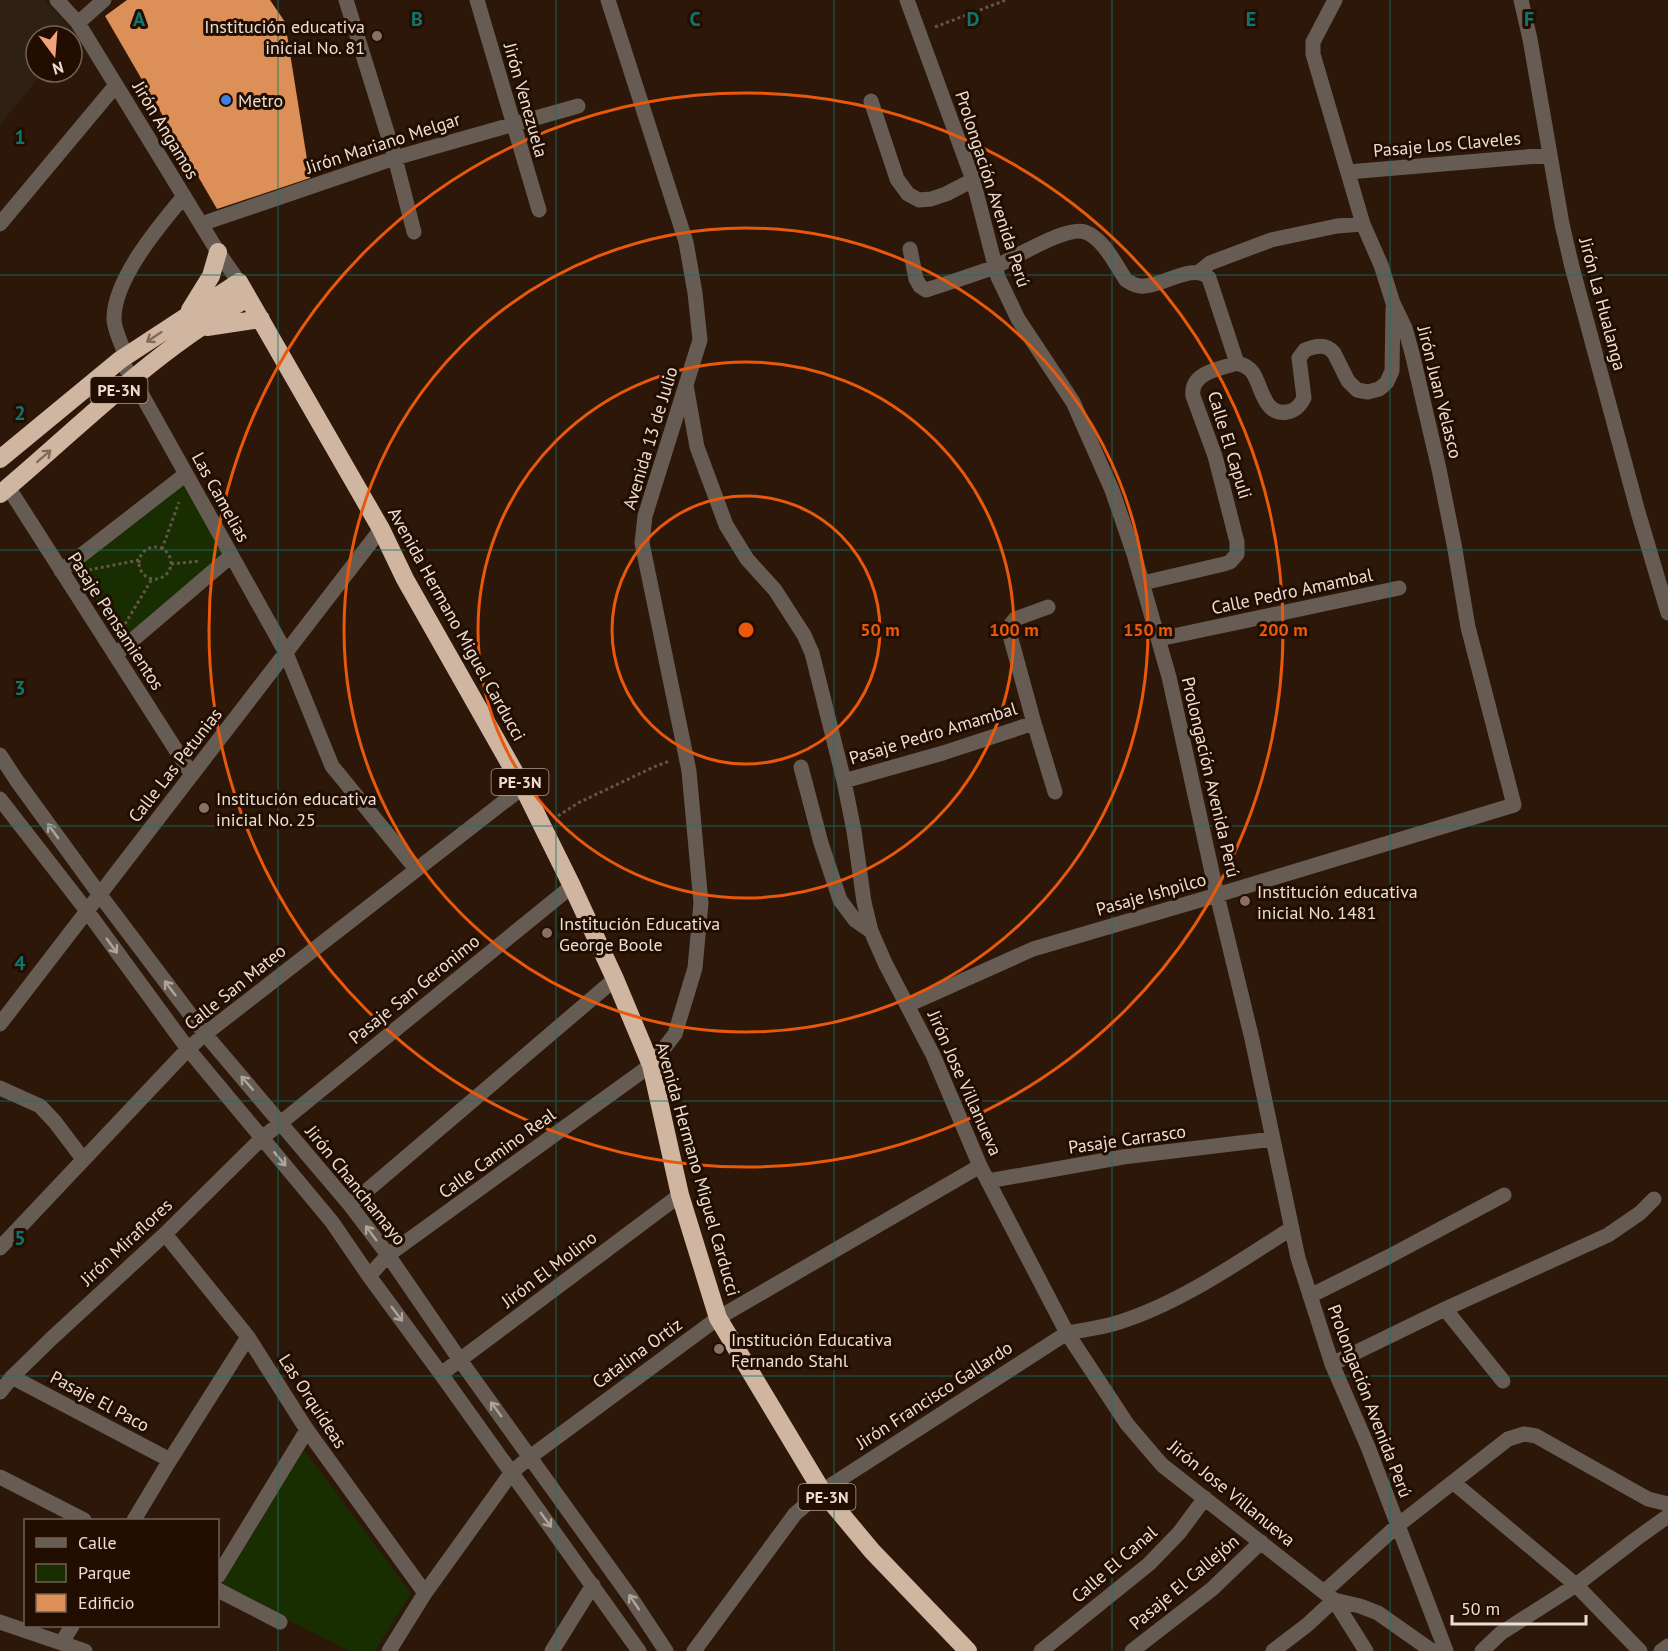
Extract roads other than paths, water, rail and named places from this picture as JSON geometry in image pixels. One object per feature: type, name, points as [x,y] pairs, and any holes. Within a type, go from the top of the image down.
[{"type":"highway","points":[[218,252],[192,322],[261,319]]},
{"type":"highway","name":"PE-3N","points":[[0,459],[123,358],[192,322],[243,290]]},
{"type":"highway","name":"Avenida Hermano Miguel Carducci","points":[[243,290],[381,529],[405,579],[523,787],[615,979],[651,1065],[680,1195],[718,1318],[822,1491],[873,1551],[968,1651]]},
{"type":"highway","name":"PE-3N","points":[[4,491],[133,378],[192,322]]},
{"type":"street","name":"Jirón Angamos","points":[[57,0],[78,23],[243,290]]},
{"type":"street","points":[[78,23],[104,0]]},
{"type":"street","points":[[346,0],[395,158],[414,232]]},
{"type":"street","name":"Jirón Venezuela","points":[[477,0],[539,210]]},
{"type":"street","name":"Avenida 13 de Julio","points":[[608,0],[686,242],[700,340],[645,516],[642,543],[689,771],[701,903],[695,968],[675,1034],[651,1065]]},
{"type":"street","name":"Prolongación Avenida Perú","points":[[907,0],[974,180],[998,277],[1018,319],[1073,402],[1112,490],[1143,583],[1169,677],[1217,895],[1252,1039],[1298,1258],[1332,1364],[1368,1447],[1446,1651]]},
{"type":"street","name":"Jirón Juan Velasco","points":[[1335,0],[1313,42],[1313,54],[1363,224],[1405,328],[1412,353],[1439,469],[1468,627],[1514,805]]},
{"type":"street","name":"Jirón La Hualanga","points":[[1521,0],[1572,267],[1638,512],[1668,613]]},
{"type":"street","points":[[0,224],[116,85]]},
{"type":"street","points":[[871,101],[897,179],[908,194],[919,200],[931,199],[974,180]]},
{"type":"street","name":"Jirón Mariano Melgar","points":[[201,224],[395,158],[578,106]]},
{"type":"street","name":"Pasaje Los Claveles","points":[[1348,172],[1550,155]]},
{"type":"street","name":"Las Camelias","points":[[184,196],[133,263],[116,301],[114,321],[123,358],[286,653],[332,766],[416,869]]},
{"type":"street","points":[[1199,272],[1210,263],[1271,240],[1337,225],[1363,224]]},
{"type":"street","points":[[910,249],[916,279],[926,290],[996,267],[1067,232],[1079,230],[1096,238],[1126,280],[1132,284],[1150,286],[1180,275],[1199,272],[1206,274],[1237,363],[1247,366],[1252,371],[1267,404],[1282,413],[1297,408],[1304,398],[1299,358],[1305,350],[1323,346],[1331,349],[1352,386],[1362,392],[1373,391],[1387,382],[1392,371],[1393,303]]},
{"type":"street","name":"Calle El Capuli","points":[[1143,583],[1224,564],[1230,562],[1237,554],[1237,542],[1215,456],[1192,390],[1199,377],[1237,363]]},
{"type":"street","name":"Jirón Jose Villanueva","points":[[686,385],[697,447],[726,525],[747,559],[775,590],[804,635],[812,653],[844,781],[871,931],[933,1055],[980,1166],[1067,1333],[1127,1424],[1162,1465],[1329,1596],[1378,1613],[1432,1651]]},
{"type":"street","points":[[63,573],[187,476]]},
{"type":"street","name":"Pasaje Pensamientos","points":[[4,491],[63,573],[192,775]]},
{"type":"street","name":"Calle Las Petunias","points":[[0,1024],[381,529]]},
{"type":"street","points":[[113,652],[231,556]]},
{"type":"street","name":"Calle Pedro Amambal","points":[[1159,639],[1399,588]]},
{"type":"street","points":[[1048,607],[1015,619],[1008,628],[1055,792]]},
{"type":"street","name":"Pasaje Pedro Amambal","points":[[844,781],[943,753],[1034,723]]},
{"type":"street","name":"Jirón Chanchamayo","points":[[0,755],[100,895],[205,1034],[350,1205],[388,1256],[631,1598],[666,1651]]},
{"type":"street","points":[[801,767],[821,843],[840,900],[855,920],[871,931]]},
{"type":"street","points":[[17,781],[0,800],[87,911],[188,1049],[332,1222],[639,1651]]},
{"type":"street","name":"Calle San Mateo","points":[[0,1248],[188,1049],[205,1034],[523,787]]},
{"type":"street","name":"Pasaje Ishpilco","points":[[908,1005],[1033,949],[1514,805]]},
{"type":"street","name":"Pasaje San Geronimo","points":[[280,1122],[572,886]]},
{"type":"street","points":[[350,1205],[615,979]]},
{"type":"street","name":"Calle Camino Real","points":[[369,1276],[388,1256],[651,1065]]},
{"type":"street","points":[[0,1088],[40,1106],[83,1159]]},
{"type":"street","name":"Jirón Miraflores","points":[[0,1392],[12,1377],[165,1234],[280,1122]]},
{"type":"street","name":"Pasaje Carrasco","points":[[988,1180],[1123,1157],[1273,1139]]},
{"type":"street","name":"Catalina Ortiz","points":[[389,1651],[425,1593],[512,1472],[530,1457],[718,1318],[980,1166]]},
{"type":"street","name":"Jirón El Molino","points":[[441,1374],[680,1195]]},
{"type":"street","points":[[1310,1296],[1504,1195]]},
{"type":"street","points":[[1332,1364],[1445,1309],[1608,1235],[1640,1213],[1654,1199]]},
{"type":"street","points":[[1067,1333],[1114,1323],[1182,1295],[1292,1228]]},
{"type":"street","name":"Las Orquídeas","points":[[165,1234],[248,1337],[307,1430],[425,1593]]},
{"type":"street","points":[[1445,1309],[1503,1381]]},
{"type":"street","name":"Jirón Francisco Gallardo","points":[[694,1651],[795,1514],[822,1491],[1067,1333]]},
{"type":"street","points":[[135,1519],[248,1337]]},
{"type":"street","name":"Pasaje El Paco","points":[[12,1377],[170,1460]]},
{"type":"street","points":[[219,1574],[307,1430]]},
{"type":"street","points":[[1273,1651],[1307,1625],[1329,1596],[1397,1526],[1508,1439],[1528,1434],[1547,1441],[1648,1499],[1668,1504]]},
{"type":"street","points":[[0,1476],[80,1519]]},
{"type":"street","points":[[1454,1483],[1576,1585],[1640,1651]]},
{"type":"street","name":"Calle El Canal","points":[[1041,1651],[1149,1564],[1179,1533],[1205,1498]]},
{"type":"street","points":[[1482,1651],[1501,1633],[1576,1585],[1668,1516]]},
{"type":"street","name":"Pasaje El Callejón","points":[[1132,1651],[1212,1589],[1261,1542]]},
{"type":"street","points":[[552,1651],[593,1585]]},
{"type":"street","points":[[219,1591],[280,1622]]},
{"type":"street","points":[[1329,1596],[1366,1651]]},
{"type":"street","points":[[0,1622],[62,1642],[79,1650]]},
{"type":"street","points":[[62,1642],[71,1627]]},
{"type":"street","points":[[1661,1651],[1668,1646]]},
{"type":"place","name":"Institución educativa inicial No. 81","points":[[377,36]]},
{"type":"place","name":"Metro","points":[[226,100]]},
{"type":"place","name":"Institución educativa inicial No. 25","points":[[204,808]]},
{"type":"place","name":"Institución educativa inicial No. 1481","points":[[1245,901]]},
{"type":"place","name":"Institución Educativa George Boole","points":[[547,933]]},
{"type":"place","name":"Institución Educativa Fernando Stahl","points":[[719,1349]]}]
